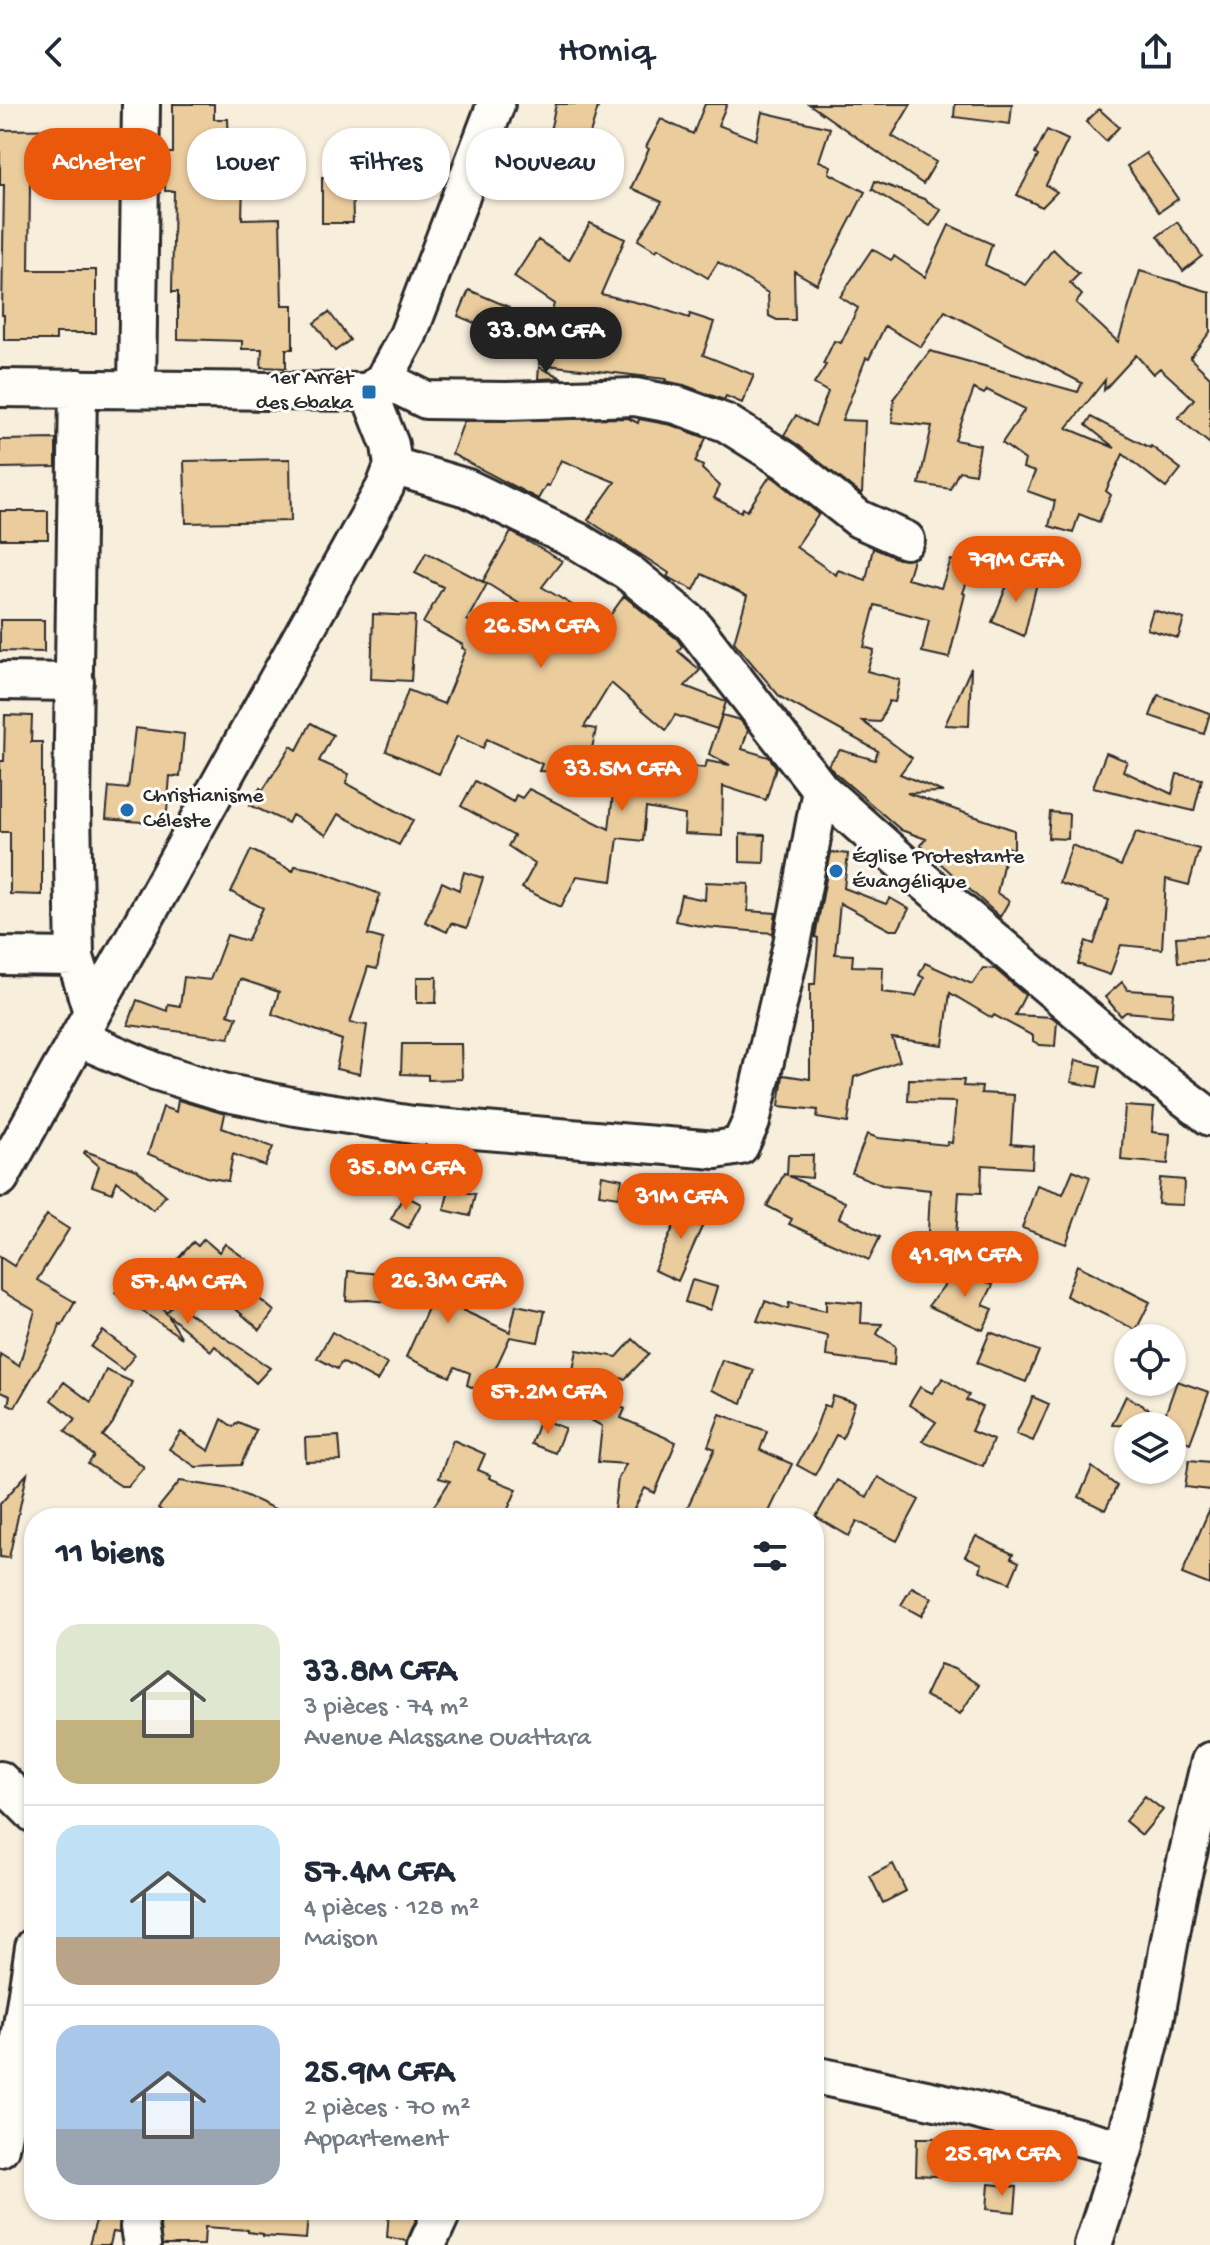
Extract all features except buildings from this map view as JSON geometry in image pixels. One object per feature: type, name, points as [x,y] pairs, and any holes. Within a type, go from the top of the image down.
[{"type":"street","points":[[137,388],[141,104]]},
{"type":"street","points":[[0,1178],[9,1146],[85,1025],[377,501],[393,466],[376,385],[408,335],[496,104]]},
{"type":"street","points":[[0,388],[376,385],[426,400],[635,397],[677,405],[726,423],[786,461],[859,519],[906,540]]},
{"type":"street","points":[[78,388],[72,810],[75,957],[85,1025],[155,1071],[223,1092],[413,1125],[716,1150],[740,1146],[751,1122],[792,944],[821,790]]},
{"type":"street","points":[[393,466],[467,488],[579,542],[628,572],[692,624],[821,790],[1134,1059],[1210,1117]]},
{"type":"street","points":[[0,681],[75,682]]},
{"type":"street","points":[[0,956],[75,957]]},
{"type":"street","points":[[1093,2245],[1124,2149],[1154,2027],[1178,1895],[1210,1761]]},
{"type":"street","points":[[0,1780],[24,1804]]},
{"type":"street","points":[[0,2148],[24,2012]]},
{"type":"street","points":[[824,2077],[959,2106],[1124,2149]]},
{"type":"street","points":[[140,2220],[142,2245]]},
{"type":"street","points":[[427,2245],[438,2220]]},
{"type":"place","name":"1er Arrêt des Gbaka","points":[[369,392]]},
{"type":"place","name":"Christianisme Céleste","points":[[127,810]]},
{"type":"place","name":"Église Protestante Évangélique","points":[[836,871]]}]
